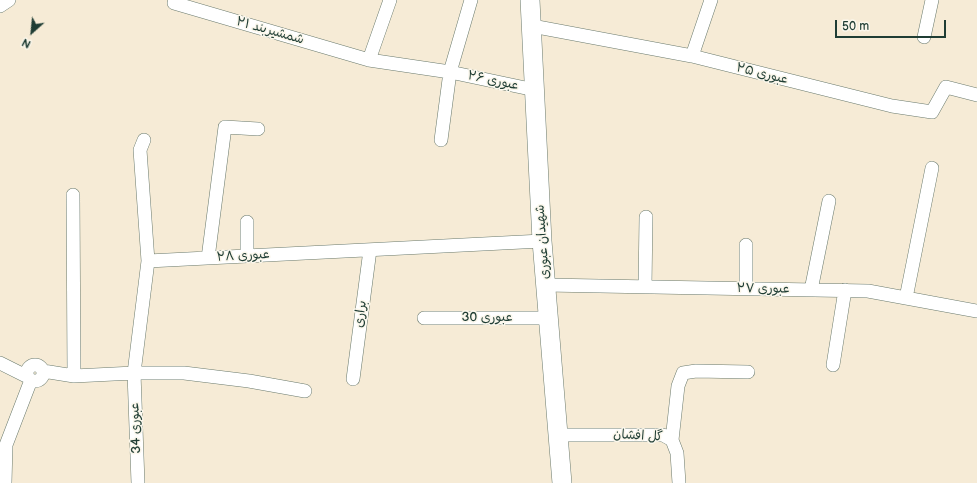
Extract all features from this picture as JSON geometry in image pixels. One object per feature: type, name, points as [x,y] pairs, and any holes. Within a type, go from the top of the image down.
[{"type":"main road","name":"شهیدان عبوری","points":[[530,0],[542,241],[550,318],[562,483]]},
{"type":"street","points":[[0,6],[9,0]]},
{"type":"street","name":"شمشیربند ۲۱","points":[[175,0],[174,3],[369,60]]},
{"type":"street","points":[[369,60],[390,0]]},
{"type":"street","points":[[450,72],[472,0]]},
{"type":"street","points":[[692,56],[710,0]]},
{"type":"street","points":[[924,38],[932,0]]},
{"type":"street","name":"عبوری ۲۵","points":[[532,26],[692,56],[892,106],[932,112],[946,87],[977,95]]},
{"type":"street","name":"عبوری ۲۶","points":[[369,60],[450,72],[535,90]]},
{"type":"street","name":"عبوری ۲۶","points":[[441,140],[450,72]]},
{"type":"street","points":[[208,258],[225,127],[258,129]]},
{"type":"street","points":[[134,373],[148,261],[140,150],[144,140]]},
{"type":"street","points":[[906,298],[932,168]]},
{"type":"street","points":[[73,195],[74,376]]},
{"type":"street","points":[[811,290],[829,201]]},
{"type":"street","points":[[645,287],[646,217]]},
{"type":"street","points":[[246,256],[247,222]]},
{"type":"street","name":"عبوری ۲۸","points":[[148,261],[542,241]]},
{"type":"street","points":[[746,245],[746,288]]},
{"type":"street","name":"براری","points":[[353,379],[370,250]]},
{"type":"street","name":"عبوری ۲۷","points":[[546,285],[868,291],[977,311]]},
{"type":"street","points":[[833,365],[844,290]]},
{"type":"street","name":"عبوری 30","points":[[424,318],[550,318]]},
{"type":"street","points":[[0,362],[34,375],[74,376],[134,373],[184,373],[249,381],[305,391]]},
{"type":"street","points":[[672,440],[678,386],[683,373],[696,371],[748,372]]},
{"type":"street","name":"عبوری 34","points":[[134,373],[138,483]]},
{"type":"street","points":[[5,483],[6,445],[34,375]]},
{"type":"street","name":"گل افشان","points":[[558,435],[663,435],[672,440],[677,453],[679,483]]}]
